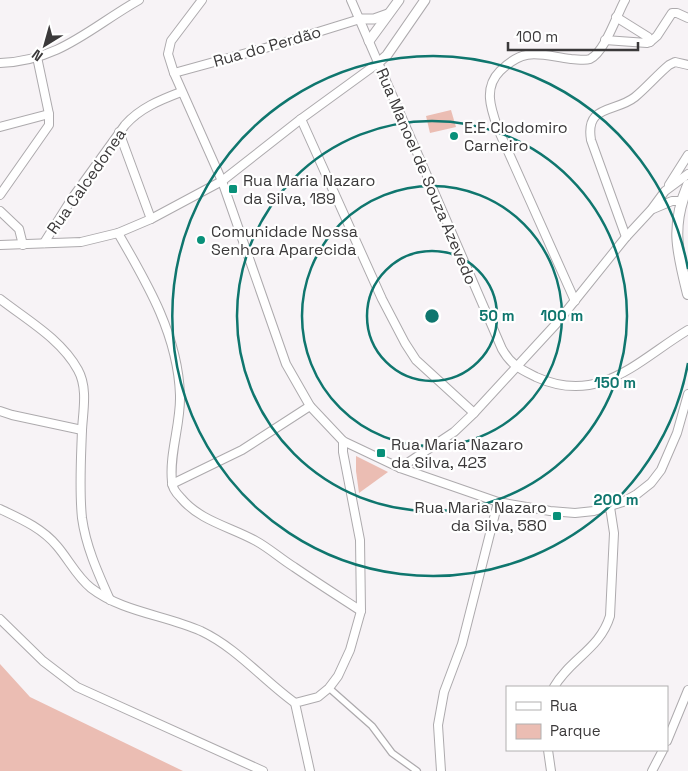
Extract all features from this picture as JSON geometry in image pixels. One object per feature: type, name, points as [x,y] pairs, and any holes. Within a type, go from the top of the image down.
[{"type":"main road","points":[[688,185],[681,201],[677,244],[679,262],[687,284],[688,294]]},
{"type":"street","points":[[0,63],[37,57],[71,44],[139,0]]},
{"type":"street","points":[[202,0],[171,41],[168,54],[174,73],[222,181],[286,364],[310,406],[343,441],[400,468],[498,502],[550,511],[594,511],[610,507],[637,494],[651,482],[660,470],[677,433],[688,394]]},
{"type":"street","name":"Rua Manoel de Souza Azevedo","points":[[351,0],[498,341],[507,358],[516,367],[544,380],[566,385],[605,382],[624,374],[688,330]]},
{"type":"street","points":[[369,41],[399,0]]},
{"type":"street","points":[[0,245],[81,242],[118,233],[151,219],[222,181],[301,119],[378,63],[386,55],[425,0]]},
{"type":"street","points":[[575,301],[498,129],[490,107],[490,90],[498,73],[510,62],[526,54],[588,59],[598,52],[625,0]]},
{"type":"street","points":[[605,40],[647,43],[656,36],[672,14],[677,13],[688,18]]},
{"type":"street","points":[[360,19],[374,19],[388,14]]},
{"type":"street","points":[[616,17],[648,37],[650,42]]},
{"type":"street","name":"Rua do Perdão","points":[[174,73],[276,45],[360,19]]},
{"type":"street","points":[[0,195],[47,129],[49,114],[37,57]]},
{"type":"street","points":[[626,237],[591,140],[591,120],[596,114],[635,97],[669,65],[675,62],[688,65]]},
{"type":"street","name":"Rua Calcedonea","points":[[44,243],[63,212],[119,132],[133,116],[159,100],[181,92]]},
{"type":"street","points":[[0,127],[49,114]]},
{"type":"street","points":[[301,119],[382,299],[405,343],[416,360],[474,413]]},
{"type":"street","points":[[119,132],[151,219]]},
{"type":"street","points":[[400,468],[454,432],[474,413],[575,301],[626,237],[651,210],[688,155]]},
{"type":"street","points":[[665,191],[688,174]]},
{"type":"street","points":[[651,210],[672,200],[681,201]]},
{"type":"street","points":[[0,211],[19,229],[23,245]]},
{"type":"street","points":[[118,233],[146,281],[161,314],[176,365],[180,393],[180,413],[174,449],[172,484],[181,498],[197,512],[216,524],[256,541],[361,611]]},
{"type":"street","points":[[0,299],[45,333],[70,357],[80,372],[84,392],[80,487],[82,517],[86,541],[92,559],[110,600]]},
{"type":"street","points":[[172,484],[242,450],[310,406]]},
{"type":"street","points":[[0,411],[82,430]]},
{"type":"street","points":[[295,703],[318,696],[329,688],[338,676],[350,650],[361,611],[360,540],[343,452],[343,441]]},
{"type":"street","points":[[441,771],[438,724],[442,699],[462,644],[498,502]]},
{"type":"street","points":[[555,686],[562,676],[597,642],[606,628],[610,616],[614,534],[610,507]]},
{"type":"street","points":[[0,509],[34,525],[57,546],[90,587],[110,600],[203,632],[256,669],[295,703],[310,771]]},
{"type":"street","points":[[0,619],[43,662],[77,687],[263,771]]},
{"type":"street","points":[[329,688],[372,726],[392,753],[416,771]]},
{"type":"street","points":[[668,740],[688,690]]},
{"type":"street","points":[[548,751],[551,771]]},
{"type":"street","points":[[652,771],[662,751]]},
{"type":"green space","points":[[451,110],[456,127],[430,133],[426,116]]},
{"type":"green space","points":[[356,456],[388,472],[359,493],[356,471]]},
{"type":"green space","points":[[0,664],[30,697],[183,771],[0,771]]},
{"type":"place","name":"E.E Clodomiro Carneiro","points":[[454,136]]},
{"type":"place","name":"Rua Maria Nazaro da Silva, 189","points":[[233,189]]},
{"type":"place","name":"Comunidade Nossa Senhora Aparecida","points":[[201,240]]},
{"type":"place","name":"Rua Maria Nazaro da Silva, 423","points":[[381,453]]},
{"type":"place","name":"Rua Maria Nazaro da Silva, 580","points":[[557,516]]}]
